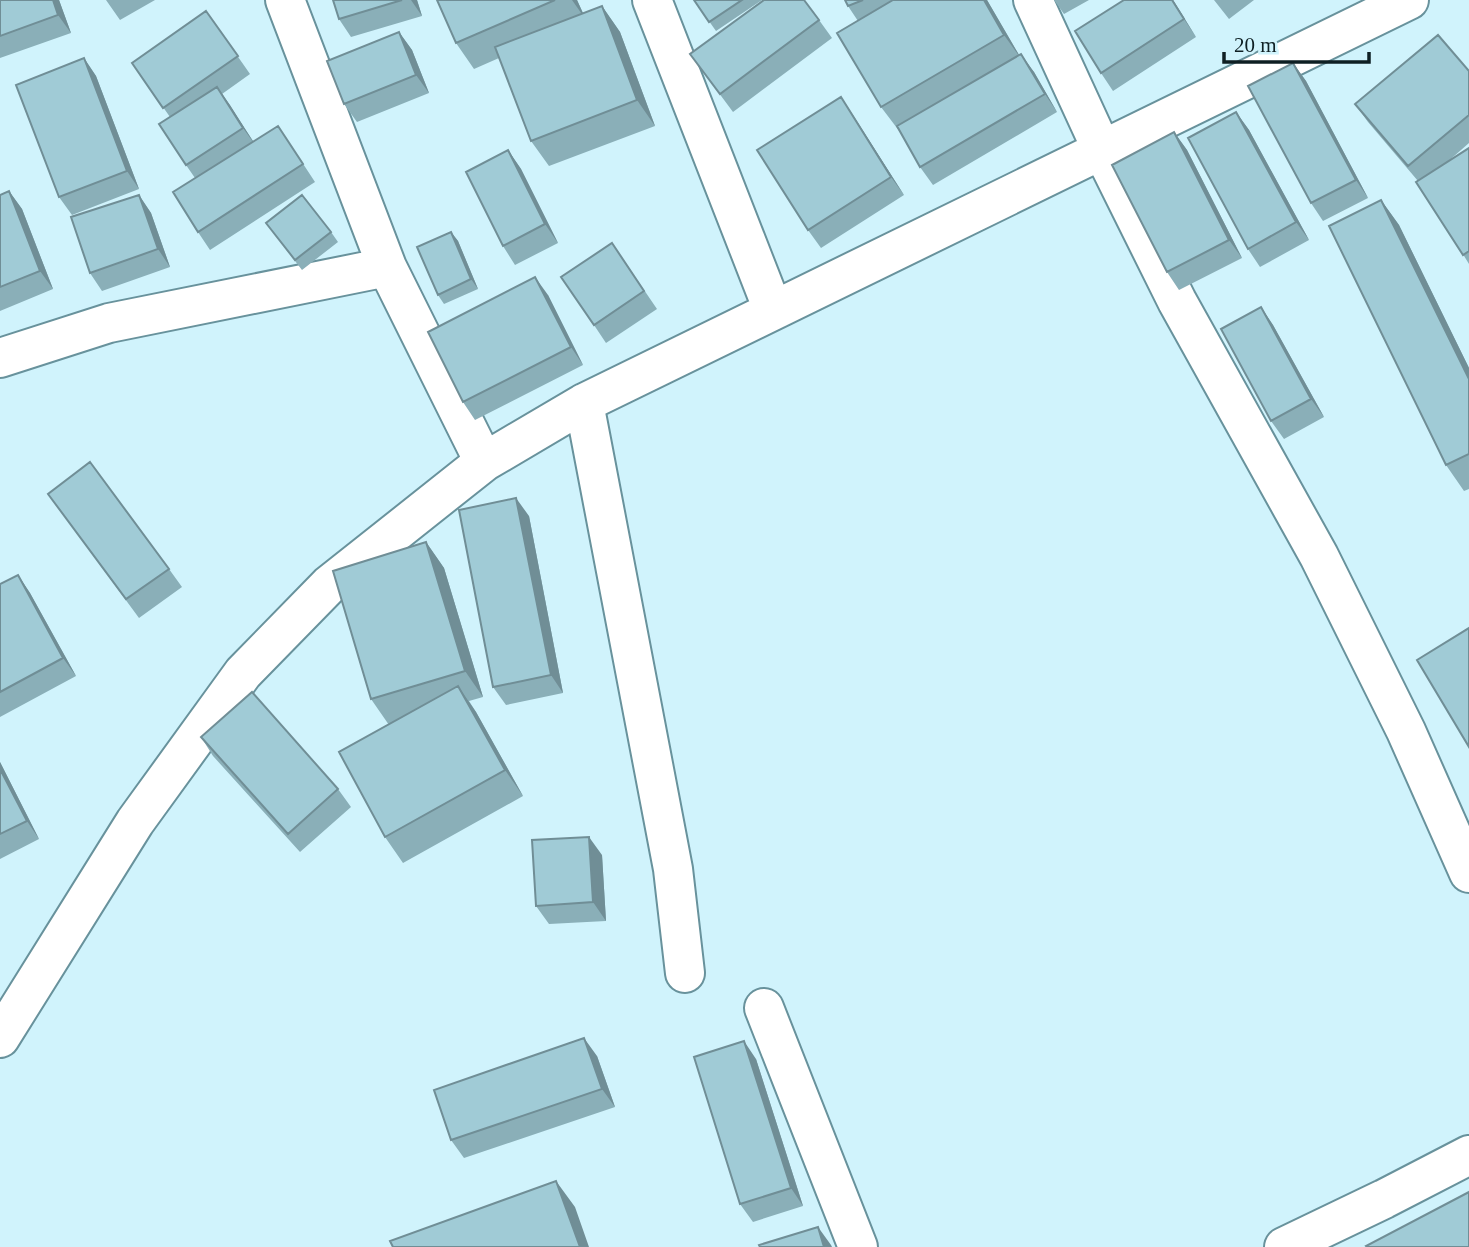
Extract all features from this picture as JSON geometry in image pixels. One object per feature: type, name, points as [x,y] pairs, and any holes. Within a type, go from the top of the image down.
[{"type":"street","points":[[285,0],[387,267],[484,462]]},
{"type":"street","points":[[652,0],[773,310]]},
{"type":"street","points":[[1033,0],[1102,150],[1177,302],[1320,556],[1406,731],[1469,873]]},
{"type":"street","points":[[3,1026],[135,822],[243,673],[329,585],[484,462],[584,403],[1409,0]]},
{"type":"street","points":[[0,358],[109,323],[387,267]]},
{"type":"street","points":[[584,403],[673,869],[685,973]]},
{"type":"street","points":[[764,1008],[858,1247]]},
{"type":"street","points":[[1284,1247],[1469,1155]]},
{"type":"building","points":[[0,0],[53,0],[58,15],[0,36]]},
{"type":"building","points":[[333,0],[402,0],[339,19]]},
{"type":"building","points":[[437,0],[555,0],[456,43]]},
{"type":"building","points":[[694,0],[742,0],[709,22]]},
{"type":"building","points":[[764,0],[804,0],[819,20],[720,94],[690,54]]},
{"type":"building","points":[[845,0],[863,0],[848,6]]},
{"type":"building","points":[[893,0],[984,0],[1004,35],[881,107],[837,33]]},
{"type":"building","points":[[1124,0],[1172,0],[1184,19],[1101,73],[1075,31]]},
{"type":"building","points":[[602,6],[637,100],[531,141],[495,47]]},
{"type":"building","points":[[206,11],[238,56],[163,108],[132,63]]},
{"type":"building","points":[[399,32],[416,75],[344,104],[327,61]]},
{"type":"building","points":[[1438,35],[1469,71],[1469,115],[1408,166],[1355,104]]},
{"type":"building","points":[[1021,54],[1045,94],[920,167],[897,126]]},
{"type":"building","points":[[84,58],[127,171],[59,197],[16,85]]},
{"type":"building","points":[[1293,63],[1356,180],[1311,203],[1248,86]]},
{"type":"building","points":[[217,87],[243,128],[186,165],[159,124]]},
{"type":"building","points":[[841,97],[891,177],[808,230],[757,150]]},
{"type":"building","points":[[1236,112],[1296,222],[1248,249],[1188,138]]},
{"type":"building","points":[[278,126],[303,164],[198,232],[173,192]]},
{"type":"building","points":[[1174,132],[1229,240],[1167,272],[1112,165]]},
{"type":"building","points":[[1469,148],[1469,251],[1463,255],[1416,182]]},
{"type":"building","points":[[508,150],[545,224],[503,246],[466,172]]},
{"type":"building","points":[[9,191],[40,271],[0,287],[0,195]]},
{"type":"building","points":[[139,195],[158,249],[90,273],[71,217]]},
{"type":"building","points":[[302,195],[331,232],[295,260],[266,223]]},
{"type":"building","points":[[1381,200],[1469,379],[1469,454],[1446,465],[1329,226]]},
{"type":"building","points":[[451,232],[471,279],[438,295],[417,247]]},
{"type":"building","points":[[612,243],[644,291],[594,325],[561,277]]},
{"type":"building","points":[[535,277],[571,347],[463,402],[428,332]]},
{"type":"building","points":[[1261,307],[1311,399],[1271,421],[1221,329]]},
{"type":"building","points":[[90,462],[169,569],[126,599],[48,494]]},
{"type":"building","points":[[516,498],[551,675],[493,687],[459,510]]},
{"type":"building","points":[[426,542],[465,671],[371,699],[333,571]]},
{"type":"building","points":[[18,575],[63,658],[0,692],[0,584]]},
{"type":"building","points":[[1469,628],[1469,747],[1417,660]]},
{"type":"building","points":[[458,686],[505,770],[385,837],[339,752]]},
{"type":"building","points":[[252,692],[338,789],[288,834],[201,737]]},
{"type":"building","points":[[0,769],[27,821],[0,834]]},
{"type":"building","points":[[589,837],[593,902],[536,906],[532,840]]},
{"type":"building","points":[[584,1038],[602,1089],[451,1140],[434,1090]]},
{"type":"building","points":[[744,1041],[791,1188],[740,1204],[694,1057]]},
{"type":"building","points":[[556,1181],[580,1247],[393,1247],[390,1241]]},
{"type":"building","points":[[1469,1192],[1469,1247],[1366,1246]]},
{"type":"building","points":[[818,1227],[824,1247],[759,1245]]}]
